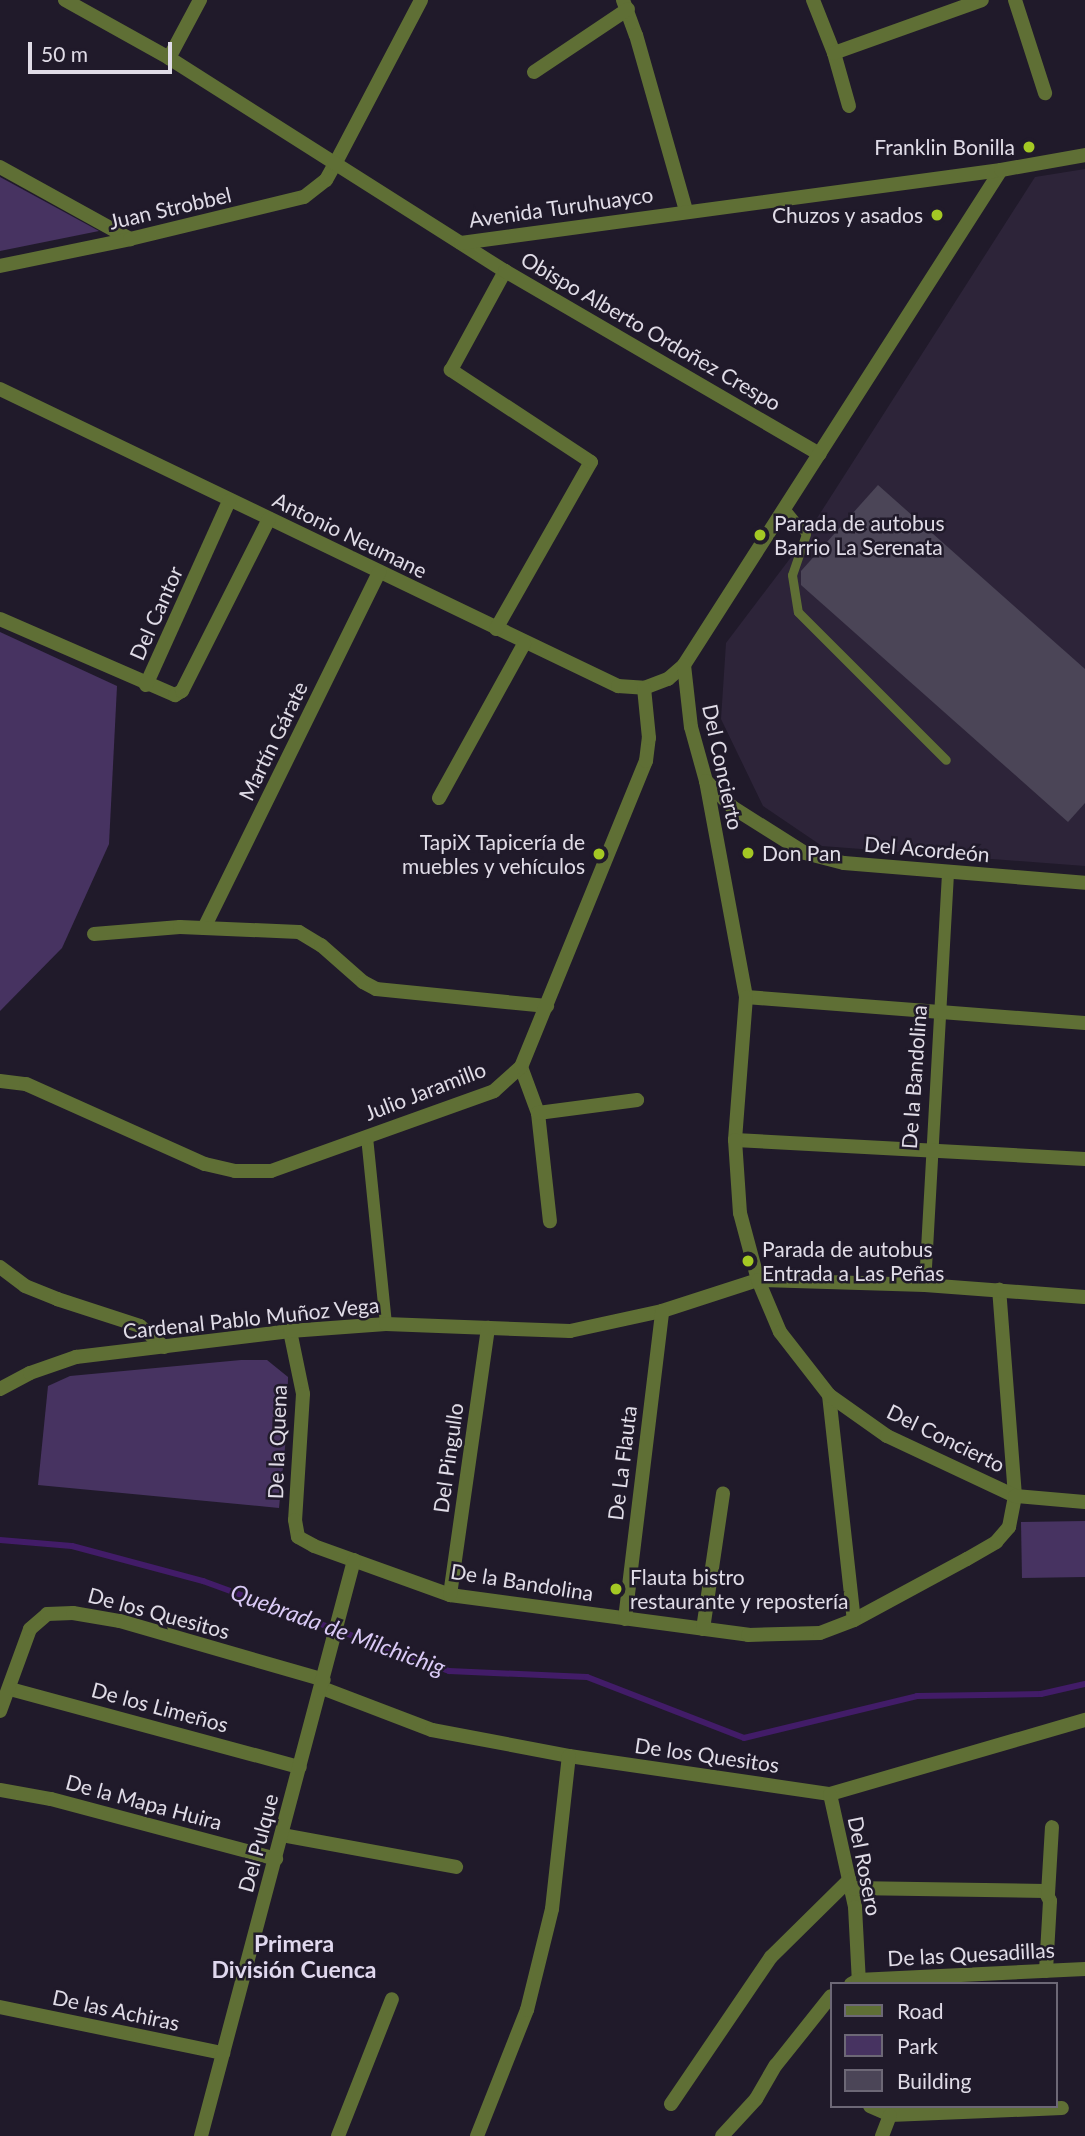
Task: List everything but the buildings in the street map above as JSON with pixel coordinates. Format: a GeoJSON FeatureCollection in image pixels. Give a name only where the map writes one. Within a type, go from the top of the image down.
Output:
{"type":"FeatureCollection","features":[{"type":"Feature","properties":{"kind":"street","name":"Avenida Turuhuayco"},"geometry":{"type":"LineString","coordinates":[[65,0],[169,58],[461,243],[1001,170],[1085,155]]}},
{"type":"Feature","properties":{"kind":"street"},"geometry":{"type":"LineString","coordinates":[[169,58],[200,0]]}},
{"type":"Feature","properties":{"kind":"street","name":"Juan Strobbel"},"geometry":{"type":"LineString","coordinates":[[0,266],[130,240],[304,197],[326,180],[421,0]]}},
{"type":"Feature","properties":{"kind":"street"},"geometry":{"type":"LineString","coordinates":[[813,0],[834,53],[849,106]]}},
{"type":"Feature","properties":{"kind":"street"},"geometry":{"type":"LineString","coordinates":[[834,53],[982,0]]}},
{"type":"Feature","properties":{"kind":"street"},"geometry":{"type":"LineString","coordinates":[[1015,0],[1045,93]]}},
{"type":"Feature","properties":{"kind":"street"},"geometry":{"type":"LineString","coordinates":[[534,72],[626,5],[686,211]]}},
{"type":"Feature","properties":{"kind":"street"},"geometry":{"type":"LineString","coordinates":[[0,167],[130,240]]}},
{"type":"Feature","properties":{"kind":"street"},"geometry":{"type":"LineString","coordinates":[[644,688],[668,679],[684,665],[1001,170]]}},
{"type":"Feature","properties":{"kind":"street","name":"Obispo Alberto Ordoñez Crespo"},"geometry":{"type":"LineString","coordinates":[[461,243],[820,454]]}},
{"type":"Feature","properties":{"kind":"street"},"geometry":{"type":"LineString","coordinates":[[496,629],[591,462],[451,370],[505,271]]}},
{"type":"Feature","properties":{"kind":"street","name":"Antonio Neumane"},"geometry":{"type":"LineString","coordinates":[[0,389],[524,643],[618,686],[644,688]]}},
{"type":"Feature","properties":{"kind":"street","name":"Del Cantor"},"geometry":{"type":"LineString","coordinates":[[229,501],[146,685],[169,695],[182,691],[269,519]]}},
{"type":"Feature","properties":{"kind":"street","name":"Martín Gárate"},"geometry":{"type":"LineString","coordinates":[[204,928],[379,572]]}},
{"type":"Feature","properties":{"kind":"street"},"geometry":{"type":"LineString","coordinates":[[0,619],[146,685]]}},
{"type":"Feature","properties":{"kind":"street"},"geometry":{"type":"LineString","coordinates":[[439,798],[524,643]]}},
{"type":"Feature","properties":{"kind":"street","name":"Del Concierto"},"geometry":{"type":"LineString","coordinates":[[684,665],[691,727],[706,781],[747,997],[736,1091],[735,1140],[740,1213],[758,1280],[780,1332],[829,1395],[887,1436],[1015,1496]]}},
{"type":"Feature","properties":{"kind":"street","name":"Julio Jaramillo"},"geometry":{"type":"LineString","coordinates":[[0,1081],[26,1084],[205,1164],[235,1171],[271,1171],[494,1091],[520,1067],[646,761],[649,738],[644,688]]}},
{"type":"Feature","properties":{"kind":"street","name":"Del Acordeón"},"geometry":{"type":"LineString","coordinates":[[706,781],[742,814],[804,853],[844,863],[1085,883]]}},
{"type":"Feature","properties":{"kind":"street","name":"De la Bandolina"},"geometry":{"type":"LineString","coordinates":[[925,1285],[930,1152],[948,872]]}},
{"type":"Feature","properties":{"kind":"street"},"geometry":{"type":"LineString","coordinates":[[94,934],[180,927],[299,932],[321,945],[363,982],[376,989],[547,1006]]}},
{"type":"Feature","properties":{"kind":"street"},"geometry":{"type":"LineString","coordinates":[[747,997],[940,1014],[1085,1023]]}},
{"type":"Feature","properties":{"kind":"street"},"geometry":{"type":"LineString","coordinates":[[520,1067],[538,1113],[550,1222]]}},
{"type":"Feature","properties":{"kind":"street"},"geometry":{"type":"LineString","coordinates":[[538,1113],[637,1100]]}},
{"type":"Feature","properties":{"kind":"street"},"geometry":{"type":"LineString","coordinates":[[367,1137],[386,1324]]}},
{"type":"Feature","properties":{"kind":"street"},"geometry":{"type":"LineString","coordinates":[[735,1140],[1085,1159]]}},
{"type":"Feature","properties":{"kind":"street"},"geometry":{"type":"LineString","coordinates":[[0,1267],[25,1286],[140,1326],[164,1347]]}},
{"type":"Feature","properties":{"kind":"street","name":"Cardenal Pablo Muñoz Vega"},"geometry":{"type":"LineString","coordinates":[[0,1389],[30,1373],[76,1357],[290,1331],[386,1324],[570,1331],[662,1311],[758,1280],[925,1285],[1085,1297]]}},
{"type":"Feature","properties":{"kind":"street","name":"De la Bandolina"},"geometry":{"type":"LineString","coordinates":[[314,1546],[450,1595],[748,1635],[820,1633],[854,1620],[996,1542],[1009,1527],[1015,1496],[999,1290]]}},
{"type":"Feature","properties":{"kind":"street","name":"De La Flauta"},"geometry":{"type":"LineString","coordinates":[[625,1619],[662,1311]]}},
{"type":"Feature","properties":{"kind":"street","name":"Del Pingullo"},"geometry":{"type":"LineString","coordinates":[[450,1595],[488,1328]]}},
{"type":"Feature","properties":{"kind":"street","name":"De la Quena"},"geometry":{"type":"LineString","coordinates":[[290,1331],[303,1395],[295,1520],[298,1537],[314,1546]]}},
{"type":"Feature","properties":{"kind":"street"},"geometry":{"type":"LineString","coordinates":[[829,1395],[854,1620]]}},
{"type":"Feature","properties":{"kind":"street"},"geometry":{"type":"LineString","coordinates":[[703,1629],[723,1493]]}},
{"type":"Feature","properties":{"kind":"street"},"geometry":{"type":"LineString","coordinates":[[1015,1496],[1085,1502]]}},
{"type":"Feature","properties":{"kind":"street","name":"Del Pulque"},"geometry":{"type":"LineString","coordinates":[[201,2136],[354,1560]]}},
{"type":"Feature","properties":{"kind":"street","name":"De los Quesitos"},"geometry":{"type":"LineString","coordinates":[[0,1711],[30,1629],[47,1614],[73,1613],[120,1621],[323,1684],[432,1730],[569,1756],[830,1794],[1085,1721]]}},
{"type":"Feature","properties":{"kind":"street","name":"De los Limeños"},"geometry":{"type":"LineString","coordinates":[[10,1689],[300,1767]]}},
{"type":"Feature","properties":{"kind":"street"},"geometry":{"type":"LineString","coordinates":[[477,2136],[527,2010],[552,1909],[569,1756]]}},
{"type":"Feature","properties":{"kind":"street","name":"De la Mapa Huira"},"geometry":{"type":"LineString","coordinates":[[0,1790],[51,1799],[276,1859]]}},
{"type":"Feature","properties":{"kind":"street","name":"Del Rosero"},"geometry":{"type":"LineString","coordinates":[[830,1794],[855,1907],[856,1982]]}},
{"type":"Feature","properties":{"kind":"street"},"geometry":{"type":"LineString","coordinates":[[1046,1971],[1052,1827]]}},
{"type":"Feature","properties":{"kind":"street"},"geometry":{"type":"LineString","coordinates":[[282,1835],[456,1867]]}},
{"type":"Feature","properties":{"kind":"street"},"geometry":{"type":"LineString","coordinates":[[671,2104],[771,1958],[850,1884],[1045,1891],[1048,1894]]}},
{"type":"Feature","properties":{"kind":"street","name":"De las Quesadillas"},"geometry":{"type":"LineString","coordinates":[[872,1982],[1085,1969]]}},
{"type":"Feature","properties":{"kind":"street"},"geometry":{"type":"LineString","coordinates":[[722,2136],[755,2099],[776,2065],[830,1997]]}},
{"type":"Feature","properties":{"kind":"street"},"geometry":{"type":"LineString","coordinates":[[338,2136],[393,1999]]}},
{"type":"Feature","properties":{"kind":"street","name":"De las Achiras"},"geometry":{"type":"LineString","coordinates":[[0,2007],[223,2053]]}},
{"type":"Feature","properties":{"kind":"street"},"geometry":{"type":"LineString","coordinates":[[874,2108],[890,2115],[1062,2108]]}},
{"type":"Feature","properties":{"kind":"street"},"geometry":{"type":"LineString","coordinates":[[882,2136],[890,2115]]}},
{"type":"Feature","properties":{"kind":"lane"},"geometry":{"type":"LineString","coordinates":[[785,508],[806,534],[792,575],[797,612],[946,760]]}},
{"type":"Feature","properties":{"kind":"shaded area"},"geometry":{"type":"Polygon","coordinates":[[[1085,169],[1085,866],[822,846],[763,806],[721,719],[726,643],[798,548],[1035,177],[1085,169]]]}},
{"type":"Feature","properties":{"kind":"green space"},"geometry":{"type":"Polygon","coordinates":[[[0,177],[99,231],[0,251],[0,177]]]}},
{"type":"Feature","properties":{"kind":"green space"},"geometry":{"type":"Polygon","coordinates":[[[0,632],[117,686],[109,844],[62,948],[0,1011],[0,632]]]}},
{"type":"Feature","properties":{"kind":"green space"},"geometry":{"type":"Polygon","coordinates":[[[241,1360],[267,1360],[288,1377],[287,1427],[279,1508],[38,1485],[48,1386],[70,1376],[241,1360]]]}},
{"type":"Feature","properties":{"kind":"green space"},"geometry":{"type":"Polygon","coordinates":[[[1085,1521],[1085,1577],[1022,1578],[1021,1522],[1085,1521]]]}},
{"type":"Feature","properties":{"kind":"waterway","name":"Quebrada de Milchichig"},"geometry":{"type":"LineString","coordinates":[[0,1540],[72,1546],[203,1581],[449,1671],[587,1677],[744,1738],[917,1696],[1041,1694],[1085,1684]]}},
{"type":"Feature","properties":{"kind":"place","name":"Franklin Bonilla"},"geometry":{"type":"Point","coordinates":[1029,147]}},
{"type":"Feature","properties":{"kind":"place","name":"Chuzos y asados"},"geometry":{"type":"Point","coordinates":[937,215]}},
{"type":"Feature","properties":{"kind":"place","name":"Parada de autobus Barrio La Serenata"},"geometry":{"type":"Point","coordinates":[760,535]}},
{"type":"Feature","properties":{"kind":"place","name":"Don Pan"},"geometry":{"type":"Point","coordinates":[748,853]}},
{"type":"Feature","properties":{"kind":"place","name":"TapiX Tapicería de muebles y vehículos"},"geometry":{"type":"Point","coordinates":[599,854]}},
{"type":"Feature","properties":{"kind":"place","name":"Parada de autobus Entrada a Las Peñas"},"geometry":{"type":"Point","coordinates":[748,1261]}},
{"type":"Feature","properties":{"kind":"place","name":"Flauta bistro restaurante y repostería"},"geometry":{"type":"Point","coordinates":[616,1589]}},
{"type":"Feature","properties":{"kind":"district","name":"Primera División Cuenca"},"geometry":{"type":"Point","coordinates":[294,1956]}}]}
